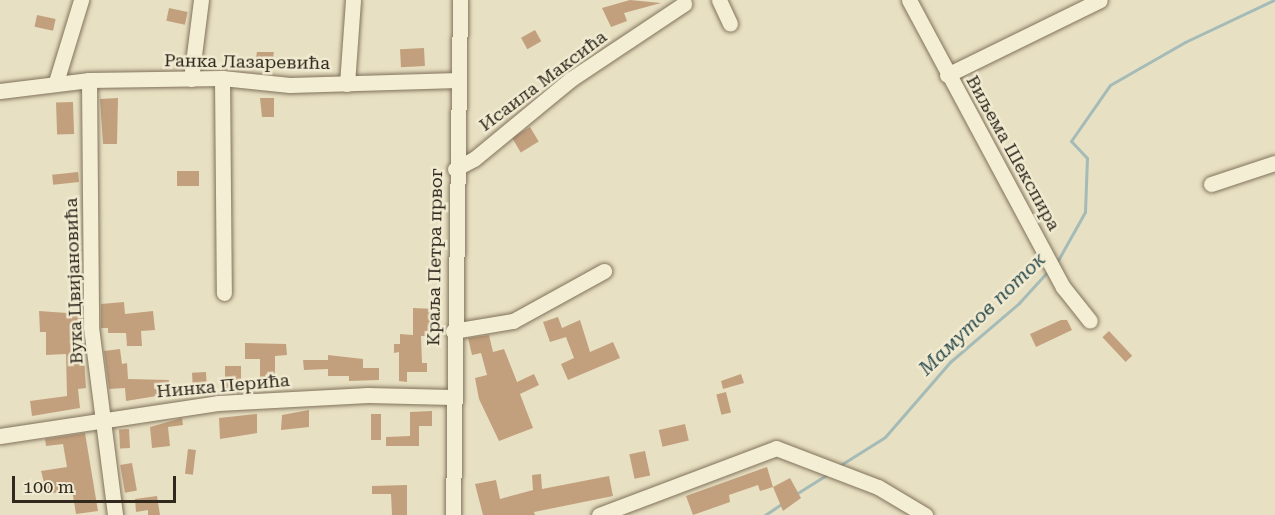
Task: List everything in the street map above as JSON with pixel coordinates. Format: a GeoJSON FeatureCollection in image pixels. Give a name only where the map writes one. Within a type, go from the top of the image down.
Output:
{"type":"FeatureCollection","features":[{"type":"Feature","properties":{"kind":"street"},"geometry":{"type":"LineString","coordinates":[[56,82],[81,0]]}},
{"type":"Feature","properties":{"kind":"street"},"geometry":{"type":"LineString","coordinates":[[191,79],[201,0]]}},
{"type":"Feature","properties":{"kind":"street"},"geometry":{"type":"LineString","coordinates":[[347,84],[353,0]]}},
{"type":"Feature","properties":{"kind":"street","name":"Краља Петра првог"},"geometry":{"type":"LineString","coordinates":[[453,515],[455,169],[460,0]]}},
{"type":"Feature","properties":{"kind":"street"},"geometry":{"type":"LineString","coordinates":[[719,0],[730,24]]}},
{"type":"Feature","properties":{"kind":"street","name":"Виљема Шекспира"},"geometry":{"type":"LineString","coordinates":[[909,0],[947,75],[1053,267],[1090,321]]}},
{"type":"Feature","properties":{"kind":"street"},"geometry":{"type":"LineString","coordinates":[[947,75],[1100,0]]}},
{"type":"Feature","properties":{"kind":"street","name":"Исаила Максића"},"geometry":{"type":"LineString","coordinates":[[455,169],[474,159],[572,79],[684,4]]}},
{"type":"Feature","properties":{"kind":"street"},"geometry":{"type":"LineString","coordinates":[[222,78],[224,293]]}},
{"type":"Feature","properties":{"kind":"street","name":"Ранка Лазаревића"},"geometry":{"type":"LineString","coordinates":[[0,91],[56,82],[89,80],[222,78],[290,86],[458,80]]}},
{"type":"Feature","properties":{"kind":"street","name":"Вука Цвијановића"},"geometry":{"type":"LineString","coordinates":[[89,80],[92,327],[101,418],[115,515]]}},
{"type":"Feature","properties":{"kind":"street"},"geometry":{"type":"LineString","coordinates":[[1212,184],[1275,163]]}},
{"type":"Feature","properties":{"kind":"street"},"geometry":{"type":"LineString","coordinates":[[453,331],[513,321],[604,271]]}},
{"type":"Feature","properties":{"kind":"street","name":"Нинка Перића"},"geometry":{"type":"LineString","coordinates":[[0,436],[101,418],[218,403],[369,395],[452,397]]}},
{"type":"Feature","properties":{"kind":"street"},"geometry":{"type":"LineString","coordinates":[[599,515],[776,448],[878,487],[925,515]]}},
{"type":"Feature","properties":{"kind":"building"},"geometry":{"type":"Polygon","coordinates":[[[630,0],[661,3],[624,13],[627,21],[611,27],[602,8],[630,0]]]}},
{"type":"Feature","properties":{"kind":"building"},"geometry":{"type":"Polygon","coordinates":[[[169,8],[188,12],[185,25],[166,21],[169,8]]]}},
{"type":"Feature","properties":{"kind":"building"},"geometry":{"type":"Polygon","coordinates":[[[37,15],[56,19],[53,31],[35,27],[37,15]]]}},
{"type":"Feature","properties":{"kind":"building"},"geometry":{"type":"Polygon","coordinates":[[[535,30],[541,41],[527,49],[521,38],[535,30]]]}},
{"type":"Feature","properties":{"kind":"building"},"geometry":{"type":"Polygon","coordinates":[[[424,48],[425,66],[401,67],[400,49],[424,48]]]}},
{"type":"Feature","properties":{"kind":"building"},"geometry":{"type":"Polygon","coordinates":[[[257,52],[274,52],[271,69],[254,69],[257,52]]]}},
{"type":"Feature","properties":{"kind":"building"},"geometry":{"type":"Polygon","coordinates":[[[118,98],[117,144],[103,144],[100,99],[118,98]]]}},
{"type":"Feature","properties":{"kind":"building"},"geometry":{"type":"Polygon","coordinates":[[[260,98],[274,98],[274,117],[262,117],[260,98]]]}},
{"type":"Feature","properties":{"kind":"building"},"geometry":{"type":"Polygon","coordinates":[[[73,102],[74,134],[57,135],[56,103],[73,102]]]}},
{"type":"Feature","properties":{"kind":"building"},"geometry":{"type":"Polygon","coordinates":[[[530,127],[539,142],[521,152],[512,138],[530,127]]]}},
{"type":"Feature","properties":{"kind":"building"},"geometry":{"type":"Polygon","coordinates":[[[177,171],[199,171],[199,186],[177,186],[177,171]]]}},
{"type":"Feature","properties":{"kind":"building"},"geometry":{"type":"Polygon","coordinates":[[[78,172],[79,182],[53,185],[52,175],[78,172]]]}},
{"type":"Feature","properties":{"kind":"building"},"geometry":{"type":"Polygon","coordinates":[[[124,302],[125,314],[153,311],[155,330],[141,331],[142,346],[127,346],[126,333],[108,333],[108,328],[101,328],[101,304],[124,302]]]}},
{"type":"Feature","properties":{"kind":"building"},"geometry":{"type":"Polygon","coordinates":[[[413,308],[436,309],[435,318],[431,318],[431,336],[421,336],[422,363],[427,363],[427,372],[407,372],[407,382],[399,381],[399,352],[394,353],[394,344],[400,344],[400,334],[413,335],[413,308]]]}},
{"type":"Feature","properties":{"kind":"building"},"geometry":{"type":"Polygon","coordinates":[[[39,311],[81,314],[86,388],[78,389],[80,408],[32,416],[30,401],[67,396],[66,354],[46,355],[46,332],[40,332],[39,311]]]}},
{"type":"Feature","properties":{"kind":"building"},"geometry":{"type":"Polygon","coordinates":[[[558,317],[562,328],[580,320],[590,352],[613,342],[620,358],[568,380],[561,364],[574,358],[566,337],[550,342],[543,322],[558,317]]]}},
{"type":"Feature","properties":{"kind":"building"},"geometry":{"type":"Polygon","coordinates":[[[1061,320],[1067,320],[1072,330],[1036,347],[1030,334],[1061,320]]]}},
{"type":"Feature","properties":{"kind":"building"},"geometry":{"type":"Polygon","coordinates":[[[1109,331],[1132,356],[1126,362],[1102,337],[1109,331]]]}},
{"type":"Feature","properties":{"kind":"building"},"geometry":{"type":"Polygon","coordinates":[[[489,335],[493,352],[504,349],[517,382],[534,374],[539,385],[520,394],[533,428],[499,441],[479,399],[475,378],[487,375],[481,353],[472,355],[468,338],[489,335]]]}},
{"type":"Feature","properties":{"kind":"building"},"geometry":{"type":"Polygon","coordinates":[[[245,343],[286,344],[287,355],[275,356],[275,386],[260,386],[260,359],[245,359],[245,343]]]}},
{"type":"Feature","properties":{"kind":"building"},"geometry":{"type":"Polygon","coordinates":[[[120,349],[122,364],[127,363],[128,379],[169,380],[169,394],[126,401],[125,388],[109,389],[104,351],[120,349]]]}},
{"type":"Feature","properties":{"kind":"building"},"geometry":{"type":"Polygon","coordinates":[[[328,355],[363,359],[363,368],[379,368],[379,380],[349,381],[349,376],[328,376],[328,369],[304,370],[303,360],[328,360],[328,355]]]}},
{"type":"Feature","properties":{"kind":"building"},"geometry":{"type":"Polygon","coordinates":[[[225,366],[241,366],[241,393],[225,393],[225,366]]]}},
{"type":"Feature","properties":{"kind":"building"},"geometry":{"type":"Polygon","coordinates":[[[206,372],[207,392],[193,393],[192,373],[206,372]]]}},
{"type":"Feature","properties":{"kind":"building"},"geometry":{"type":"Polygon","coordinates":[[[741,374],[744,383],[723,389],[721,381],[741,374]]]}},
{"type":"Feature","properties":{"kind":"building"},"geometry":{"type":"Polygon","coordinates":[[[726,392],[731,412],[721,415],[716,394],[726,392]]]}},
{"type":"Feature","properties":{"kind":"building"},"geometry":{"type":"Polygon","coordinates":[[[309,410],[309,427],[281,430],[282,415],[309,410]]]}},
{"type":"Feature","properties":{"kind":"building"},"geometry":{"type":"Polygon","coordinates":[[[432,411],[432,426],[419,426],[419,446],[386,446],[386,437],[410,436],[410,412],[432,411]]]}},
{"type":"Feature","properties":{"kind":"building"},"geometry":{"type":"Polygon","coordinates":[[[257,414],[257,433],[220,439],[219,418],[257,414]]]}},
{"type":"Feature","properties":{"kind":"building"},"geometry":{"type":"Polygon","coordinates":[[[371,414],[381,414],[381,440],[371,440],[371,414]]]}},
{"type":"Feature","properties":{"kind":"building"},"geometry":{"type":"Polygon","coordinates":[[[182,418],[183,425],[168,427],[170,446],[152,448],[150,427],[182,418]]]}},
{"type":"Feature","properties":{"kind":"building"},"geometry":{"type":"Polygon","coordinates":[[[685,424],[689,441],[663,447],[659,430],[685,424]]]}},
{"type":"Feature","properties":{"kind":"building"},"geometry":{"type":"Polygon","coordinates":[[[129,429],[130,448],[120,448],[119,430],[129,429]]]}},
{"type":"Feature","properties":{"kind":"building"},"geometry":{"type":"Polygon","coordinates":[[[85,433],[98,511],[76,514],[72,490],[47,494],[41,471],[67,467],[63,444],[46,446],[45,439],[85,433]]]}},
{"type":"Feature","properties":{"kind":"building"},"geometry":{"type":"Polygon","coordinates":[[[188,449],[196,450],[193,475],[185,474],[188,449]]]}},
{"type":"Feature","properties":{"kind":"building"},"geometry":{"type":"Polygon","coordinates":[[[645,451],[650,475],[635,479],[629,454],[645,451]]]}},
{"type":"Feature","properties":{"kind":"building"},"geometry":{"type":"Polygon","coordinates":[[[132,463],[137,491],[125,493],[120,465],[132,463]]]}},
{"type":"Feature","properties":{"kind":"building"},"geometry":{"type":"Polygon","coordinates":[[[767,467],[773,487],[760,491],[758,485],[729,495],[730,502],[693,515],[686,496],[767,467]]]}},
{"type":"Feature","properties":{"kind":"building"},"geometry":{"type":"Polygon","coordinates":[[[541,474],[542,489],[609,476],[613,496],[534,512],[535,515],[483,515],[475,484],[496,480],[500,499],[533,490],[532,475],[541,474]]]}},
{"type":"Feature","properties":{"kind":"building"},"geometry":{"type":"Polygon","coordinates":[[[790,478],[801,498],[783,511],[773,487],[790,478]]]}},
{"type":"Feature","properties":{"kind":"building"},"geometry":{"type":"Polygon","coordinates":[[[407,485],[407,515],[392,515],[391,494],[372,494],[372,486],[407,485]]]}},
{"type":"Feature","properties":{"kind":"building"},"geometry":{"type":"Polygon","coordinates":[[[157,496],[160,515],[148,515],[148,510],[136,512],[135,499],[157,496]]]}},
{"type":"Feature","properties":{"kind":"waterway","name":"Мамутов поток"},"geometry":{"type":"LineString","coordinates":[[1057,262],[1085,212],[1087,158],[1071,141],[1110,85],[1185,42],[1274,0]]}},
{"type":"Feature","properties":{"kind":"waterway","name":"Мамутов поток"},"geometry":{"type":"LineString","coordinates":[[839,466],[885,437],[950,362],[1019,303],[1048,271]]}},
{"type":"Feature","properties":{"kind":"waterway","name":"Мамутов поток"},"geometry":{"type":"LineString","coordinates":[[796,494],[829,473]]}},
{"type":"Feature","properties":{"kind":"waterway","name":"Мамутов поток"},"geometry":{"type":"LineString","coordinates":[[765,515],[783,503]]}}]}
